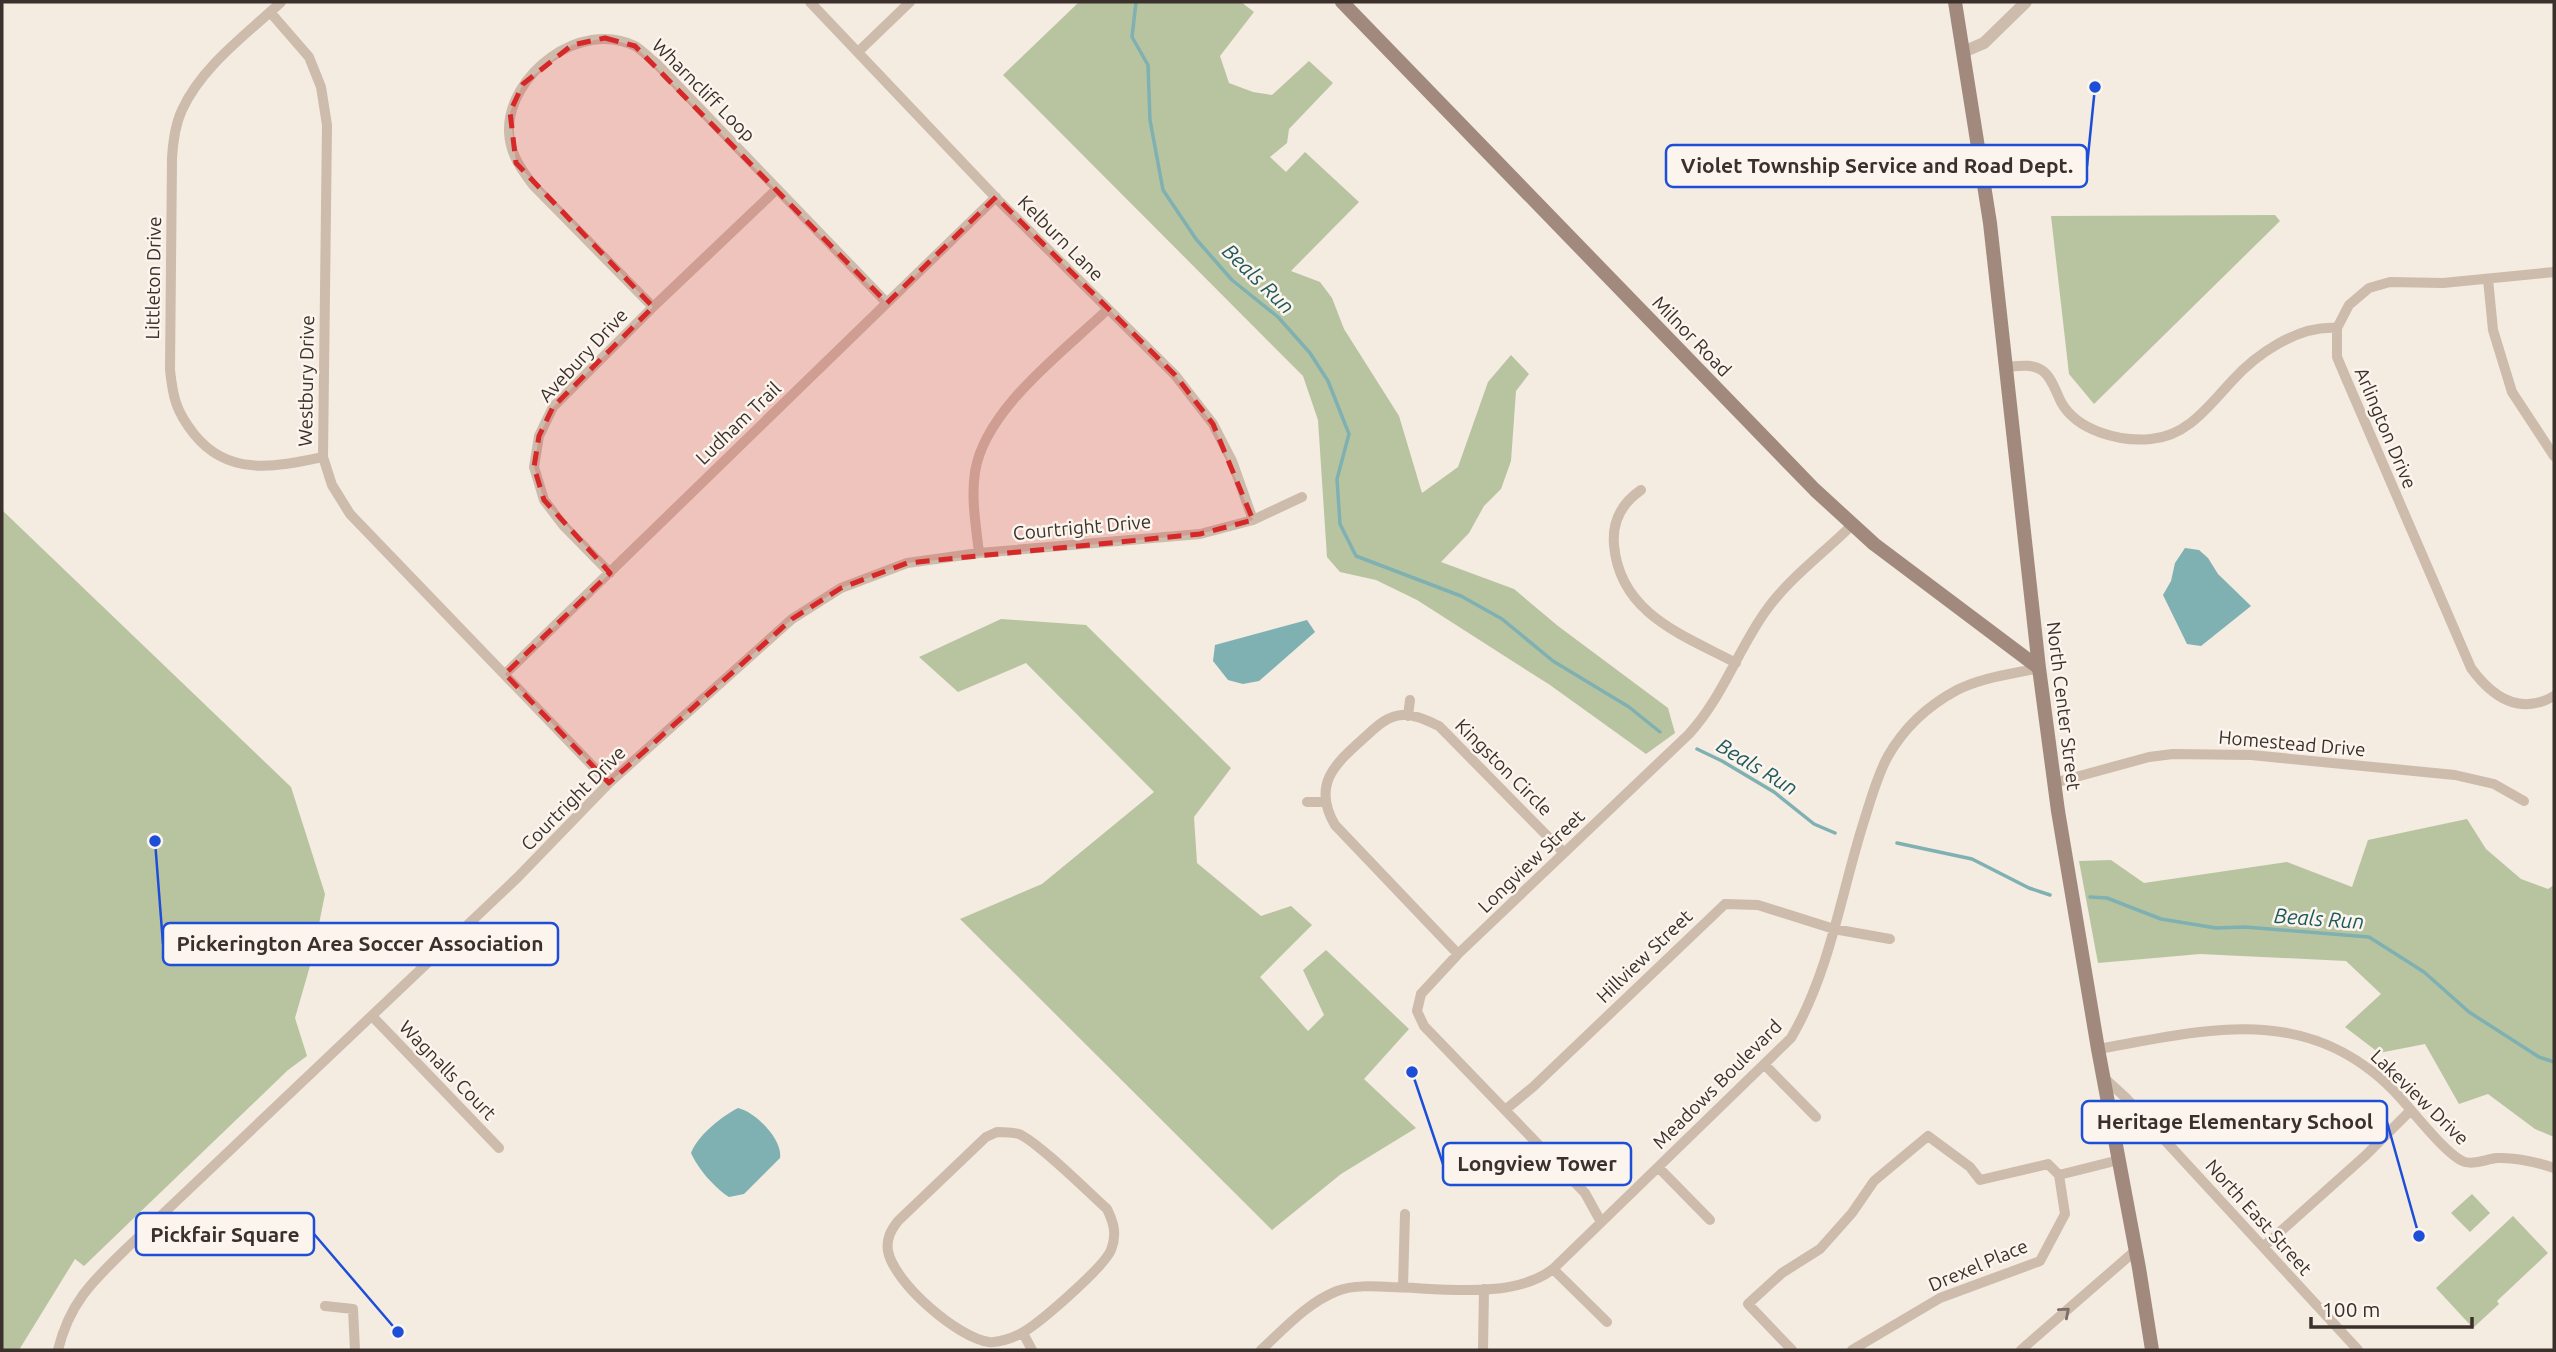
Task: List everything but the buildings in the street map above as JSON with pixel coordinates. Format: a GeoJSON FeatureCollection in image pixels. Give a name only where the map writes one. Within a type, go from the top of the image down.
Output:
{"type":"FeatureCollection","features":[{"type":"Feature","properties":{"kind":"main road","name":"Milnor Road"},"geometry":{"type":"LineString","coordinates":[[1342,2],[1852,525],[1924,583],[2039,668]]}},
{"type":"Feature","properties":{"kind":"main road","name":"North Center Street"},"geometry":{"type":"LineString","coordinates":[[1955,2],[1988,211],[2054,783],[2152,1350]]}},
{"type":"Feature","properties":{"kind":"street","name":"Littleton Drive"},"geometry":{"type":"LineString","coordinates":[[281,2],[197,83],[181,111],[174,135],[170,356],[173,400],[184,421],[201,442],[216,455],[236,463],[261,466],[323,457]]}},
{"type":"Feature","properties":{"kind":"street","name":"Kelburn Lane"},"geometry":{"type":"LineString","coordinates":[[810,2],[996,197],[1175,375],[1213,424],[1232,461],[1253,520]]}},
{"type":"Feature","properties":{"kind":"street"},"geometry":{"type":"LineString","coordinates":[[859,51],[910,2]]}},
{"type":"Feature","properties":{"kind":"street"},"geometry":{"type":"LineString","coordinates":[[1964,58],[1984,43],[2026,2]]}},
{"type":"Feature","properties":{"kind":"street","name":"Westbury Drive"},"geometry":{"type":"LineString","coordinates":[[270,12],[309,57],[321,87],[327,125],[323,457],[332,485],[349,514],[609,783]]}},
{"type":"Feature","properties":{"kind":"street","name":"Wharncliff Loop"},"geometry":{"type":"LineString","coordinates":[[653,307],[533,185],[516,163],[509,135],[510,112],[523,84],[547,60],[572,44],[606,38],[635,46],[656,63],[887,303]]}},
{"type":"Feature","properties":{"kind":"street","name":"Avebury Drive"},"geometry":{"type":"LineString","coordinates":[[610,573],[563,525],[544,500],[534,467],[539,436],[553,407],[777,189]]}},
{"type":"Feature","properties":{"kind":"street","name":"Ludham Trail"},"geometry":{"type":"LineString","coordinates":[[505,674],[996,197]]}},
{"type":"Feature","properties":{"kind":"street"},"geometry":{"type":"LineString","coordinates":[[2006,367],[2025,365],[2042,370],[2049,377],[2069,415],[2080,423],[2095,430],[2128,438],[2149,439],[2175,432],[2200,417],[2238,375],[2284,341],[2312,329],[2337,327],[2349,304],[2360,294],[2380,283],[2443,283],[2554,272]]}},
{"type":"Feature","properties":{"kind":"street"},"geometry":{"type":"LineString","coordinates":[[2488,279],[2493,330],[2512,392],[2554,456]]}},
{"type":"Feature","properties":{"kind":"street"},"geometry":{"type":"LineString","coordinates":[[979,553],[973,494],[982,444],[995,421],[1013,399],[1108,309]]}},
{"type":"Feature","properties":{"kind":"street","name":"Arlington Drive"},"geometry":{"type":"LineString","coordinates":[[2337,327],[2336,344],[2341,366],[2471,668],[2484,686],[2497,696],[2512,702],[2543,702],[2554,696]]}},
{"type":"Feature","properties":{"kind":"street"},"geometry":{"type":"LineString","coordinates":[[1641,490],[1629,499],[1615,525],[1615,555],[1626,586],[1640,606],[1659,621],[1736,663]]}},
{"type":"Feature","properties":{"kind":"street","name":"Courtright Drive"},"geometry":{"type":"LineString","coordinates":[[58,1350],[66,1321],[85,1290],[518,877],[609,783],[792,619],[841,588],[907,564],[979,553],[1200,534],[1253,520],[1302,497]]}},
{"type":"Feature","properties":{"kind":"street","name":"Longview Street"},"geometry":{"type":"LineString","coordinates":[[1601,1222],[1585,1193],[1424,1026],[1417,1011],[1421,994],[1458,954],[1689,734],[1715,702],[1755,629],[1779,596],[1852,525]]}},
{"type":"Feature","properties":{"kind":"street","name":"Meadows Boulevard"},"geometry":{"type":"LineString","coordinates":[[1261,1350],[1311,1304],[1340,1290],[1371,1286],[1505,1289],[1538,1280],[1553,1269],[1791,1038],[1808,1009],[1875,787],[1888,757],[1907,730],[1930,707],[1957,690],[1988,678],[2039,668]]}},
{"type":"Feature","properties":{"kind":"street"},"geometry":{"type":"LineString","coordinates":[[1410,700],[1408,716],[1380,724],[1337,762],[1326,784],[1325,802],[1335,825],[1458,954]]}},
{"type":"Feature","properties":{"kind":"street","name":"Kingston Circle"},"geometry":{"type":"LineString","coordinates":[[1408,716],[1439,726],[1564,853]]}},
{"type":"Feature","properties":{"kind":"street","name":"Homestead Drive"},"geometry":{"type":"LineString","coordinates":[[2054,783],[2149,757],[2173,754],[2251,755],[2455,775],[2494,784],[2524,801]]}},
{"type":"Feature","properties":{"kind":"street"},"geometry":{"type":"LineString","coordinates":[[1307,802],[1325,802]]}},
{"type":"Feature","properties":{"kind":"street","name":"Hillview Street"},"geometry":{"type":"LineString","coordinates":[[1505,1110],[1533,1087],[1725,904],[1758,905],[1833,929],[1890,939]]}},
{"type":"Feature","properties":{"kind":"street","name":"Wagnalls Court"},"geometry":{"type":"LineString","coordinates":[[372,1016],[499,1149]]}},
{"type":"Feature","properties":{"kind":"street","name":"Lakeview Drive"},"geometry":{"type":"LineString","coordinates":[[2098,1049],[2246,1028],[2278,1030],[2310,1038],[2342,1051],[2369,1068],[2438,1140],[2463,1162],[2480,1163],[2496,1158],[2529,1160],[2554,1168]]}},
{"type":"Feature","properties":{"kind":"street"},"geometry":{"type":"LineString","coordinates":[[1764,1064],[1816,1116]]}},
{"type":"Feature","properties":{"kind":"street","name":"North East Street"},"geometry":{"type":"LineString","coordinates":[[2103,1077],[2126,1097],[2358,1350]]}},
{"type":"Feature","properties":{"kind":"street"},"geometry":{"type":"LineString","coordinates":[[2263,1247],[2366,1155],[2411,1110]]}},
{"type":"Feature","properties":{"kind":"street"},"geometry":{"type":"LineString","coordinates":[[997,1132],[1021,1135],[1037,1147],[1107,1209],[1115,1235],[1108,1256],[1069,1295],[1023,1333],[992,1342],[954,1327],[908,1285],[897,1270],[888,1250],[888,1238],[898,1221],[986,1137],[997,1132]]}},
{"type":"Feature","properties":{"kind":"street"},"geometry":{"type":"LineString","coordinates":[[1792,1350],[1748,1304],[1782,1273],[1820,1249],[1852,1213],[1874,1181],[1928,1136],[1970,1167],[1980,1180],[2048,1164],[2059,1175],[2119,1160]]}},
{"type":"Feature","properties":{"kind":"street"},"geometry":{"type":"LineString","coordinates":[[1659,1168],[1710,1220]]}},
{"type":"Feature","properties":{"kind":"street","name":"Drexel Place"},"geometry":{"type":"LineString","coordinates":[[1852,1350],[1940,1298],[2040,1261],[2065,1214],[2059,1175]]}},
{"type":"Feature","properties":{"kind":"street"},"geometry":{"type":"LineString","coordinates":[[1403,1287],[1405,1214]]}},
{"type":"Feature","properties":{"kind":"street"},"geometry":{"type":"LineString","coordinates":[[2021,1350],[2136,1250]]}},
{"type":"Feature","properties":{"kind":"street"},"geometry":{"type":"LineString","coordinates":[[1553,1269],[1606,1322]]}},
{"type":"Feature","properties":{"kind":"street"},"geometry":{"type":"LineString","coordinates":[[1483,1350],[1484,1289]]}},
{"type":"Feature","properties":{"kind":"street"},"geometry":{"type":"LineString","coordinates":[[325,1306],[353,1309],[355,1350]]}},
{"type":"Feature","properties":{"kind":"street"},"geometry":{"type":"LineString","coordinates":[[1023,1333],[1032,1350]]}},
{"type":"Feature","properties":{"kind":"highlighted area"},"geometry":{"type":"Polygon","coordinates":[[[605,38],[635,46],[887,303],[996,197],[1175,375],[1213,424],[1253,520],[1200,534],[907,563],[841,588],[792,619],[609,783],[505,674],[610,573],[544,500],[534,467],[539,436],[553,407],[653,307],[516,163],[510,112],[523,84],[572,45],[605,38]]]}},
{"type":"Feature","properties":{"kind":"green space"},"geometry":{"type":"Polygon","coordinates":[[[1079,2],[1241,2],[1254,12],[1220,56],[1229,83],[1253,92],[1272,95],[1309,61],[1333,83],[1289,129],[1287,143],[1270,157],[1286,172],[1305,152],[1359,202],[1291,271],[1320,282],[1332,298],[1344,329],[1399,416],[1422,493],[1458,467],[1488,382],[1511,355],[1529,374],[1516,391],[1511,461],[1501,489],[1484,506],[1469,533],[1441,562],[1514,589],[1558,626],[1668,708],[1675,733],[1646,754],[1550,685],[1417,600],[1376,580],[1340,572],[1327,557],[1318,420],[1303,376],[1003,75],[1079,2]]]}},
{"type":"Feature","properties":{"kind":"green space"},"geometry":{"type":"Polygon","coordinates":[[[2275,215],[2280,221],[2094,404],[2069,374],[2051,216],[2275,215]]]}},
{"type":"Feature","properties":{"kind":"green space"},"geometry":{"type":"Polygon","coordinates":[[[2,510],[291,787],[325,894],[312,959],[295,1018],[307,1056],[288,1070],[84,1266],[75,1259],[19,1350],[2,1350],[2,510]]]}},
{"type":"Feature","properties":{"kind":"green space"},"geometry":{"type":"Polygon","coordinates":[[[1001,619],[1086,625],[1231,768],[1194,817],[1197,863],[1261,916],[1291,906],[1312,925],[1260,977],[1308,1031],[1324,1015],[1303,970],[1326,950],[1409,1029],[1364,1079],[1416,1128],[1341,1174],[1272,1230],[960,919],[1042,884],[1154,792],[1026,663],[958,692],[919,657],[1001,619]]]}},
{"type":"Feature","properties":{"kind":"green space"},"geometry":{"type":"Polygon","coordinates":[[[2467,819],[2486,849],[2521,879],[2548,889],[2554,885],[2554,1137],[2535,1129],[2488,1094],[2459,1104],[2425,1044],[2379,1053],[2345,1027],[2381,994],[2346,961],[2200,954],[2098,963],[2079,861],[2111,860],[2144,883],[2287,862],[2352,887],[2368,840],[2467,819]]]}},
{"type":"Feature","properties":{"kind":"green space"},"geometry":{"type":"Polygon","coordinates":[[[2472,1194],[2490,1213],[2470,1232],[2451,1213],[2472,1194]]]}},
{"type":"Feature","properties":{"kind":"green space"},"geometry":{"type":"Polygon","coordinates":[[[2513,1216],[2548,1253],[2497,1301],[2499,1304],[2473,1328],[2436,1288],[2513,1216]]]}},
{"type":"Feature","properties":{"kind":"water"},"geometry":{"type":"Polygon","coordinates":[[[2185,548],[2199,550],[2218,574],[2251,606],[2201,646],[2187,644],[2163,595],[2171,581],[2175,563],[2185,548]]]}},
{"type":"Feature","properties":{"kind":"water"},"geometry":{"type":"Polygon","coordinates":[[[1307,620],[1315,632],[1259,681],[1243,684],[1228,680],[1213,661],[1215,645],[1307,620]]]}},
{"type":"Feature","properties":{"kind":"water"},"geometry":{"type":"Polygon","coordinates":[[[738,1108],[753,1115],[773,1135],[780,1158],[744,1194],[729,1197],[707,1178],[691,1153],[711,1127],[738,1108]]]}},
{"type":"Feature","properties":{"kind":"waterway","name":"Beals Run"},"geometry":{"type":"LineString","coordinates":[[1136,2],[1132,37],[1148,65],[1150,120],[1163,190],[1196,239],[1232,280],[1278,317],[1310,353],[1328,381],[1349,434],[1337,479],[1340,524],[1356,556],[1461,596],[1502,619],[1553,661],[1629,707],[1660,732]]}},
{"type":"Feature","properties":{"kind":"waterway","name":"Beals Run"},"geometry":{"type":"LineString","coordinates":[[1697,749],[1774,792],[1814,824],[1835,833]]}},
{"type":"Feature","properties":{"kind":"waterway","name":"Beals Run"},"geometry":{"type":"LineString","coordinates":[[1897,843],[1972,859],[2029,888],[2050,895]]}},
{"type":"Feature","properties":{"kind":"waterway","name":"Beals Run"},"geometry":{"type":"LineString","coordinates":[[2090,897],[2107,898],[2161,919],[2216,928],[2245,927],[2369,937],[2424,972],[2469,1012],[2539,1057],[2554,1062]]}},
{"type":"Feature","properties":{"kind":"place","name":"Violet Township Service and Road Dept."},"geometry":{"type":"Point","coordinates":[2095,87]}},
{"type":"Feature","properties":{"kind":"place","name":"Pickerington Area Soccer Association"},"geometry":{"type":"Point","coordinates":[155,841]}},
{"type":"Feature","properties":{"kind":"place","name":"Longview Tower"},"geometry":{"type":"Point","coordinates":[1412,1072]}},
{"type":"Feature","properties":{"kind":"place","name":"Heritage Elementary School"},"geometry":{"type":"Point","coordinates":[2419,1236]}},
{"type":"Feature","properties":{"kind":"place","name":"Pickfair Square"},"geometry":{"type":"Point","coordinates":[398,1332]}}]}
